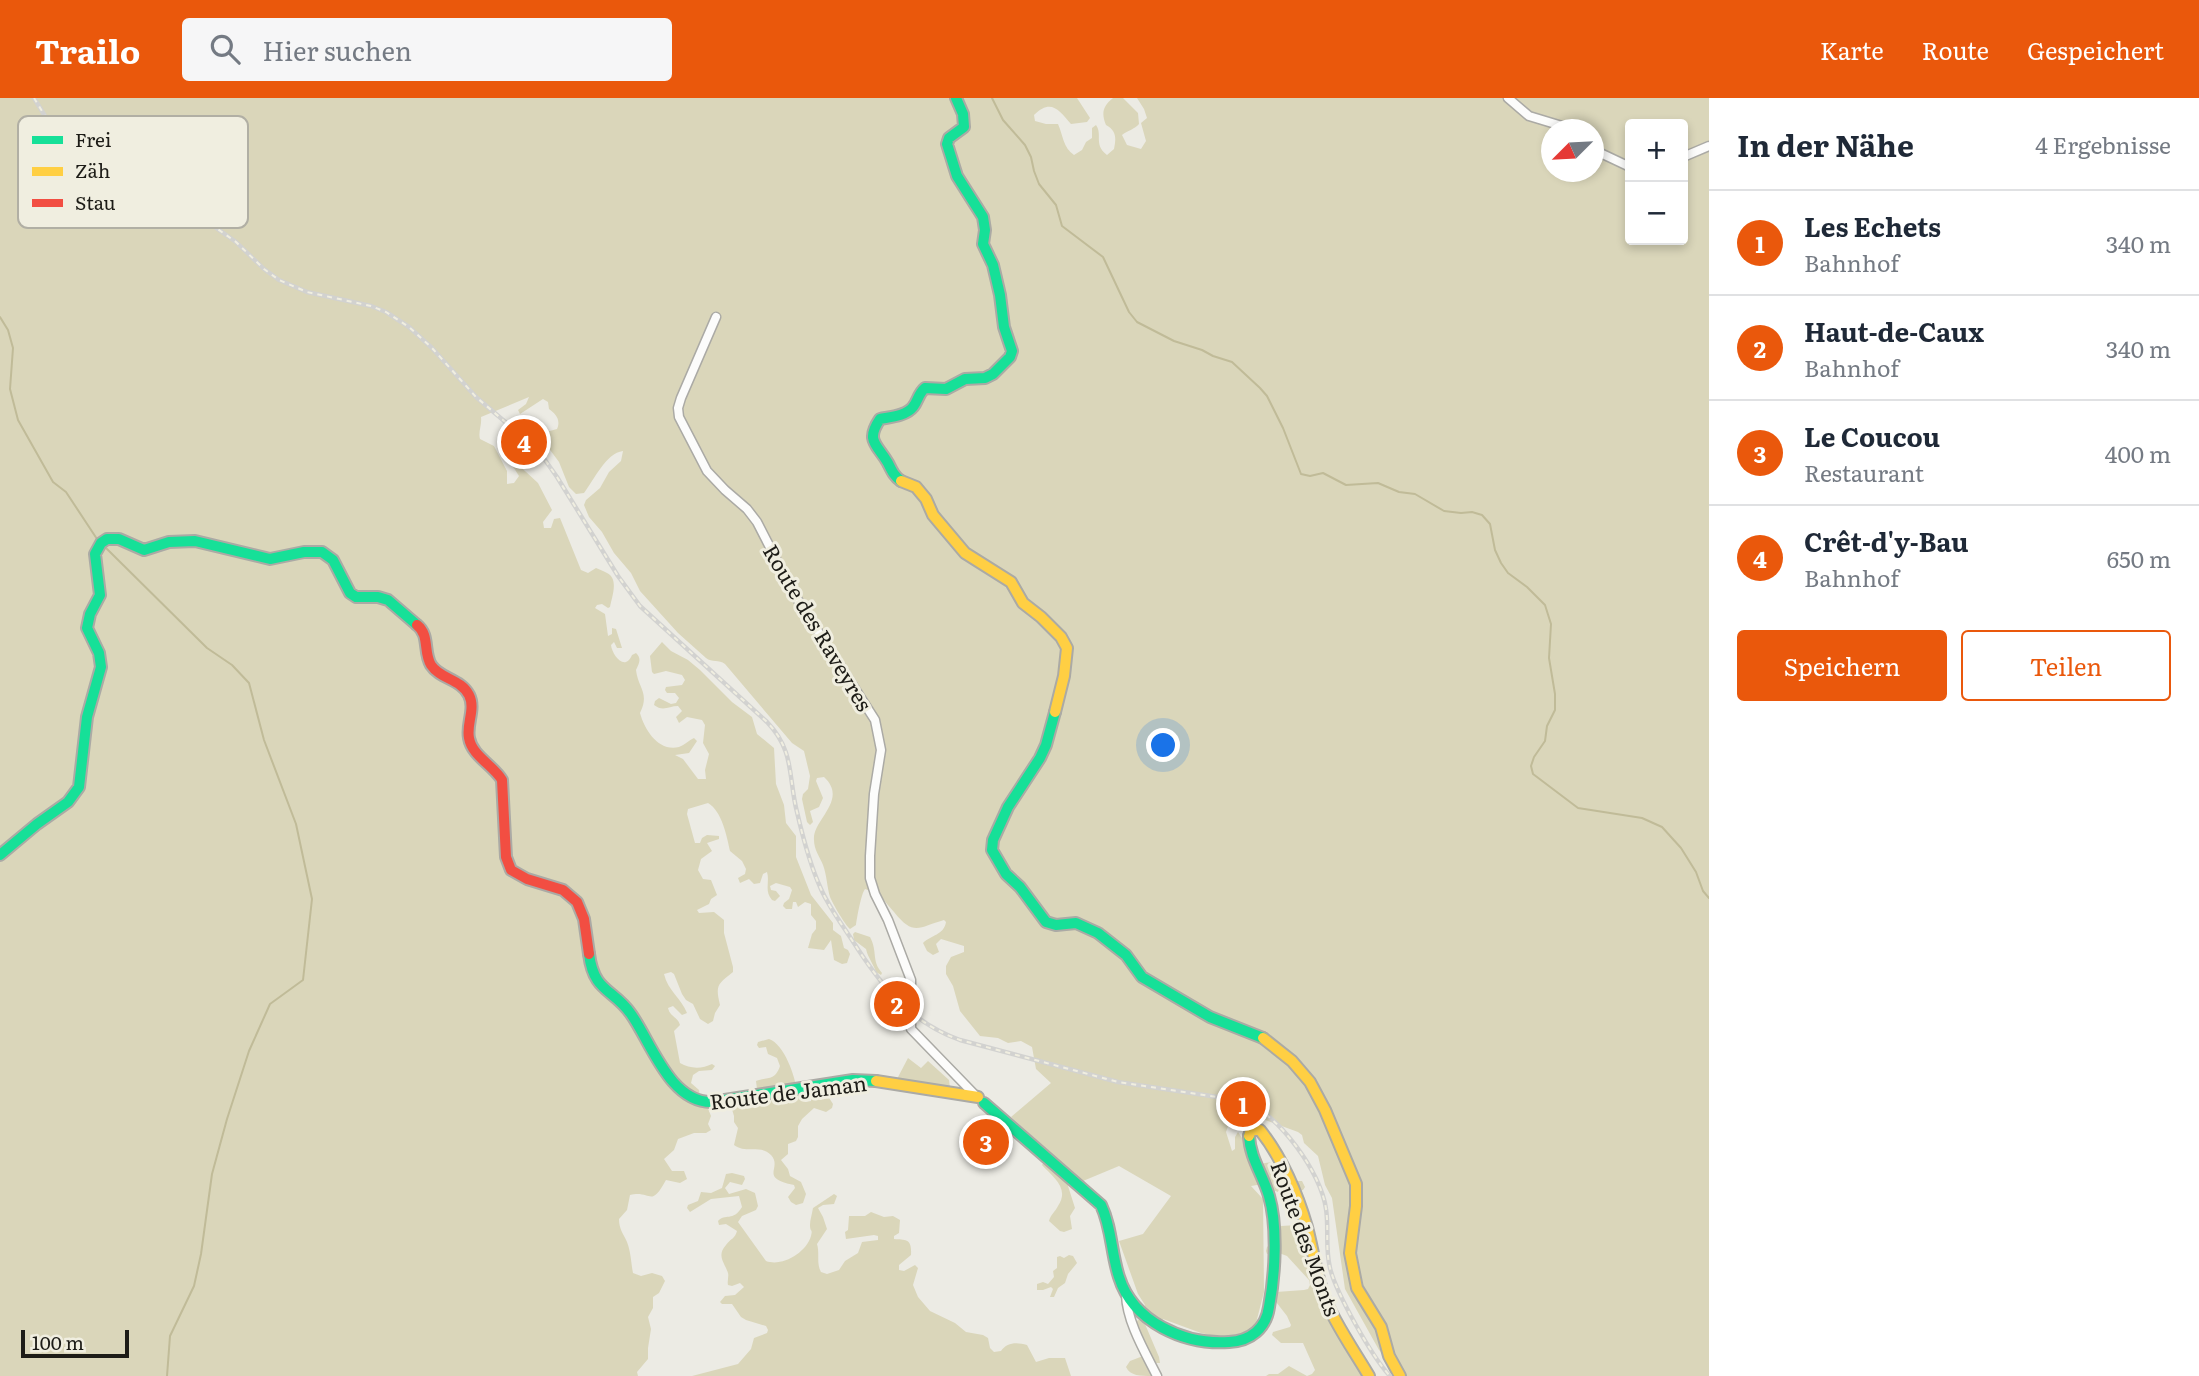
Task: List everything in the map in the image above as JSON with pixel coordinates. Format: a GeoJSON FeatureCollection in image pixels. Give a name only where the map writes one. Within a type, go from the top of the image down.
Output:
{"type":"FeatureCollection","features":[{"type":"Feature","properties":{"kind":"street"},"geometry":{"type":"LineString","coordinates":[[956,98],[963,114],[964,127],[949,138],[947,144],[957,176],[983,217],[983,244],[993,265],[1004,327],[1012,351],[1010,357],[993,374],[985,378],[965,379],[946,389],[925,388],[920,391],[908,412],[880,419],[872,436],[874,445],[893,474],[916,487],[926,499],[933,515],[965,553],[1011,582],[1023,603],[1061,637],[1067,648],[1065,676],[1046,745],[1008,807],[993,840],[992,850],[1006,874],[1020,887],[1046,922],[1056,925],[1076,923],[1091,929],[1126,956],[1142,977],[1202,1013],[1269,1041],[1292,1061],[1310,1082],[1325,1110],[1356,1185],[1350,1253],[1357,1288],[1381,1327],[1389,1356],[1400,1376]]}},
{"type":"Feature","properties":{"kind":"street"},"geometry":{"type":"LineString","coordinates":[[1508,98],[1529,116],[1541,119]]}},
{"type":"Feature","properties":{"kind":"street"},"geometry":{"type":"LineString","coordinates":[[1688,155],[1709,146]]}},
{"type":"Feature","properties":{"kind":"street"},"geometry":{"type":"LineString","coordinates":[[1604,155],[1625,165]]}},
{"type":"Feature","properties":{"kind":"street","name":"Route des Raveyres"},"geometry":{"type":"LineString","coordinates":[[716,317],[681,398],[678,408],[680,417],[707,471],[757,522],[794,594],[873,716],[881,750],[873,803],[870,878],[911,981],[909,1025],[914,1035],[981,1100]]}},
{"type":"Feature","properties":{"kind":"street","name":"Route de Jaman"},"geometry":{"type":"LineString","coordinates":[[0,855],[40,821],[66,804],[79,787],[87,717],[101,667],[99,653],[88,628],[90,614],[100,595],[95,554],[101,542],[112,538],[119,539],[144,550],[169,542],[195,541],[270,559],[304,551],[322,552],[333,560],[350,593],[356,597],[388,600],[422,629],[432,668],[457,681],[468,693],[472,708],[468,733],[470,744],[480,757],[496,770],[502,780],[506,858],[511,870],[532,882],[566,892],[577,902],[582,912],[596,979],[603,989],[632,1014],[671,1079],[687,1095],[701,1101],[719,1101],[860,1080],[906,1084],[981,1100]]}},
{"type":"Feature","properties":{"kind":"street","name":"Route des Monts"},"geometry":{"type":"LineString","coordinates":[[981,1100],[1101,1205],[1107,1217],[1115,1265],[1126,1296],[1143,1316],[1162,1328],[1209,1342],[1231,1344],[1249,1338],[1258,1331],[1269,1309],[1274,1224],[1271,1203],[1248,1140],[1251,1130],[1260,1130],[1271,1144],[1296,1195],[1325,1299],[1369,1376]]}},
{"type":"Feature","properties":{"kind":"street"},"geometry":{"type":"LineString","coordinates":[[1126,1296],[1126,1305],[1157,1376]]}},
{"type":"Feature","properties":{"kind":"shaded area"},"geometry":{"type":"Polygon","coordinates":[[[0,98],[1077,98],[1090,118],[1087,122],[1071,124],[1059,111],[1050,107],[1045,107],[1034,115],[1035,121],[1058,124],[1065,145],[1074,155],[1092,138],[1092,128],[1096,125],[1100,147],[1107,155],[1114,149],[1115,139],[1114,133],[1106,125],[1103,113],[1113,98],[1123,98],[1138,113],[1139,124],[1122,135],[1127,145],[1141,149],[1146,141],[1141,123],[1147,118],[1137,98],[1709,98],[1709,1376],[1405,1376],[1379,1350],[1345,1289],[1332,1198],[1325,1185],[1318,1156],[1304,1143],[1298,1132],[1260,1118],[1231,1118],[1226,1132],[1232,1151],[1235,1149],[1238,1132],[1260,1165],[1273,1163],[1289,1178],[1302,1181],[1305,1187],[1287,1195],[1257,1185],[1251,1186],[1263,1199],[1264,1292],[1255,1327],[1228,1339],[1201,1333],[1163,1319],[1160,1323],[1145,1324],[1160,1363],[1152,1363],[1148,1367],[1151,1376],[1130,1372],[1126,1367],[1130,1361],[1143,1356],[1135,1322],[1140,1319],[1145,1305],[1138,1294],[1119,1241],[1143,1234],[1171,1196],[1119,1166],[1083,1181],[1011,1117],[1051,1083],[1036,1069],[1032,1047],[1021,1041],[1008,1043],[998,1038],[980,1036],[960,1011],[953,986],[946,974],[946,966],[951,957],[964,952],[964,946],[941,939],[936,944],[939,952],[933,955],[923,943],[943,930],[946,922],[944,920],[922,927],[912,927],[901,920],[880,894],[865,889],[856,925],[850,929],[848,927],[830,897],[824,869],[814,844],[815,832],[831,802],[831,785],[824,777],[817,778],[823,798],[819,807],[810,811],[813,822],[810,825],[802,799],[808,789],[810,776],[804,751],[792,743],[725,664],[706,658],[678,633],[640,591],[631,573],[589,517],[584,505],[586,500],[600,488],[609,472],[621,461],[623,451],[606,462],[584,493],[576,494],[569,487],[559,462],[542,439],[546,432],[557,429],[557,418],[549,409],[548,402],[543,399],[520,414],[518,410],[526,404],[529,397],[481,417],[480,439],[494,446],[507,471],[507,484],[514,483],[519,476],[512,465],[513,460],[538,483],[552,510],[543,522],[544,528],[551,528],[554,519],[560,518],[581,570],[588,573],[596,568],[613,579],[610,607],[602,604],[595,608],[605,614],[608,636],[612,634],[612,628],[616,629],[622,648],[617,648],[614,642],[611,645],[616,657],[626,662],[636,653],[639,657],[636,670],[644,695],[640,713],[645,727],[659,743],[672,748],[694,738],[697,741],[689,753],[675,755],[683,759],[698,779],[706,779],[709,754],[703,743],[705,725],[702,720],[687,717],[679,723],[676,717],[682,711],[678,706],[663,708],[654,705],[659,698],[671,704],[676,703],[679,698],[675,693],[667,693],[666,687],[682,685],[685,680],[682,675],[666,671],[654,674],[652,672],[650,656],[662,642],[700,670],[732,702],[752,717],[757,734],[774,748],[776,784],[784,805],[786,823],[796,836],[796,857],[811,895],[833,923],[833,930],[841,936],[844,948],[850,954],[847,963],[834,960],[831,940],[824,950],[808,948],[816,929],[816,921],[811,915],[811,904],[805,902],[798,907],[796,902],[793,902],[792,909],[786,909],[783,906],[792,890],[776,883],[770,886],[771,890],[780,896],[775,901],[772,900],[768,893],[767,872],[763,874],[760,883],[754,884],[749,879],[740,883],[738,878],[745,874],[746,869],[742,861],[730,851],[717,812],[708,803],[688,809],[695,843],[700,843],[707,835],[719,836],[719,839],[707,843],[712,851],[701,859],[698,870],[703,879],[711,880],[717,895],[709,904],[697,910],[699,913],[714,912],[724,920],[724,933],[733,972],[719,986],[720,1005],[713,1021],[708,1024],[700,1019],[693,1004],[686,1000],[674,974],[664,974],[668,985],[687,1013],[682,1015],[673,1006],[668,1008],[680,1025],[674,1031],[680,1063],[696,1068],[712,1064],[715,1066],[712,1070],[699,1071],[693,1075],[691,1083],[699,1090],[700,1097],[685,1099],[689,1103],[707,1106],[711,1116],[708,1124],[711,1130],[678,1139],[674,1150],[664,1159],[672,1171],[684,1171],[687,1179],[680,1183],[666,1180],[653,1196],[630,1195],[627,1210],[619,1219],[633,1273],[641,1276],[652,1273],[662,1276],[665,1281],[659,1293],[653,1297],[653,1308],[648,1317],[651,1329],[648,1359],[637,1372],[638,1376],[0,1376],[0,98]]]}},
{"type":"Feature","properties":{"kind":"shaded area"},"geometry":{"type":"Polygon","coordinates":[[[855,932],[870,937],[881,975],[876,972],[866,949],[854,940],[855,932]]]}},
{"type":"Feature","properties":{"kind":"shaded area"},"geometry":{"type":"Polygon","coordinates":[[[769,1039],[780,1047],[784,1054],[792,1070],[797,1093],[805,1102],[811,1101],[811,1095],[816,1089],[824,1090],[833,1104],[826,1112],[814,1108],[802,1119],[796,1141],[788,1144],[788,1154],[781,1160],[790,1176],[801,1182],[806,1194],[803,1203],[796,1205],[788,1197],[795,1188],[794,1185],[774,1176],[775,1164],[771,1155],[763,1150],[743,1149],[734,1145],[738,1128],[731,1106],[735,1102],[747,1104],[759,1099],[760,1091],[756,1081],[770,1078],[780,1066],[777,1058],[768,1054],[766,1047],[759,1048],[757,1045],[758,1042],[769,1039]]]}},
{"type":"Feature","properties":{"kind":"shaded area"},"geometry":{"type":"Polygon","coordinates":[[[908,1058],[921,1068],[928,1061],[949,1080],[950,1088],[897,1079],[908,1058]]]}},
{"type":"Feature","properties":{"kind":"shaded area"},"geometry":{"type":"Polygon","coordinates":[[[1044,1162],[1069,1182],[1075,1208],[1070,1216],[1072,1229],[1064,1232],[1049,1221],[1062,1194],[1059,1183],[1042,1165],[1044,1162]]]}},
{"type":"Feature","properties":{"kind":"shaded area"},"geometry":{"type":"Polygon","coordinates":[[[726,1174],[744,1176],[745,1179],[742,1185],[730,1182],[725,1188],[729,1194],[746,1189],[755,1193],[758,1206],[756,1210],[742,1216],[738,1222],[766,1261],[779,1262],[799,1253],[811,1236],[813,1208],[834,1194],[837,1196],[834,1204],[818,1208],[827,1229],[817,1244],[821,1272],[827,1274],[839,1270],[845,1261],[858,1253],[862,1242],[878,1240],[878,1236],[874,1235],[846,1239],[849,1216],[865,1216],[871,1212],[884,1217],[893,1216],[900,1220],[899,1233],[894,1239],[907,1241],[911,1249],[911,1255],[899,1265],[899,1270],[904,1271],[915,1265],[918,1268],[913,1285],[918,1297],[930,1311],[955,1323],[966,1332],[988,1338],[990,1348],[994,1352],[1001,1351],[1009,1344],[1020,1343],[1027,1345],[1036,1362],[1049,1358],[1065,1358],[1071,1376],[692,1376],[738,1364],[751,1349],[754,1338],[767,1333],[768,1330],[766,1326],[741,1317],[732,1304],[720,1302],[725,1296],[735,1295],[744,1287],[740,1283],[728,1285],[728,1273],[722,1253],[737,1231],[726,1224],[719,1225],[718,1221],[739,1212],[742,1207],[739,1196],[711,1199],[690,1212],[687,1208],[698,1201],[701,1192],[711,1193],[722,1188],[726,1174]]]}},
{"type":"Feature","properties":{"kind":"shaded area"},"geometry":{"type":"Polygon","coordinates":[[[1297,1225],[1302,1227],[1305,1257],[1366,1376],[1307,1376],[1315,1370],[1303,1343],[1281,1343],[1272,1335],[1273,1332],[1291,1325],[1273,1298],[1274,1294],[1308,1289],[1310,1285],[1309,1280],[1287,1256],[1279,1253],[1267,1254],[1266,1251],[1276,1240],[1278,1228],[1297,1225]]]}},
{"type":"Feature","properties":{"kind":"shaded area"},"geometry":{"type":"Polygon","coordinates":[[[1073,1256],[1077,1263],[1054,1297],[1050,1297],[1053,1289],[1051,1287],[1037,1290],[1037,1284],[1048,1284],[1054,1277],[1057,1257],[1064,1258],[1073,1256]]]}},
{"type":"Feature","properties":{"kind":"shaded area"},"geometry":{"type":"Polygon","coordinates":[[[1289,1366],[1307,1376],[1266,1376],[1278,1374],[1289,1366]]]}},
{"type":"Feature","properties":{"kind":"waterway"},"geometry":{"type":"LineString","coordinates":[[992,98],[1003,120],[1025,145],[1039,184],[1056,205],[1062,226],[1103,257],[1129,312],[1137,322],[1174,341],[1232,362],[1267,396],[1301,474],[1310,476],[1323,473],[1346,485],[1378,483],[1399,492],[1415,494],[1444,511],[1482,515],[1490,524],[1495,550],[1501,563],[1508,573],[1545,605],[1551,624],[1549,658],[1555,710],[1547,726],[1545,741],[1534,757],[1531,766],[1533,774],[1578,808],[1642,818],[1662,827],[1681,848],[1709,898]]}},
{"type":"Feature","properties":{"kind":"waterway"},"geometry":{"type":"LineString","coordinates":[[0,317],[8,330],[13,348],[10,389],[18,420],[53,482],[66,492],[97,539]]}},
{"type":"Feature","properties":{"kind":"waterway"},"geometry":{"type":"LineString","coordinates":[[106,548],[207,648],[232,665],[249,683],[264,740],[296,824],[312,899],[303,980],[270,1004],[249,1051],[227,1119],[212,1174],[194,1286],[170,1336],[167,1376]]}},
{"type":"Feature","properties":{"kind":"railway"},"geometry":{"type":"LineString","coordinates":[[34,98],[45,116]]}},
{"type":"Feature","properties":{"kind":"railway"},"geometry":{"type":"LineString","coordinates":[[216,228],[279,280],[307,292],[371,306],[409,327],[476,397],[538,450],[640,606],[776,733],[786,754],[804,841],[824,896],[874,972],[897,1000],[911,1012],[926,1023],[960,1040],[1118,1082],[1244,1101],[1271,1119],[1296,1146],[1316,1178],[1326,1209],[1328,1253],[1334,1279],[1365,1340],[1390,1376]]}},
{"type":"Feature","properties":{"kind":"traffic: fast"},"geometry":{"type":"LineString","coordinates":[[901,481],[874,442],[873,432],[880,419],[898,416],[910,410],[925,388],[946,389],[965,379],[985,378],[993,374],[1010,357],[1012,351],[1004,327],[993,265],[983,244],[983,217],[957,176],[947,144],[949,138],[964,127],[963,114],[956,98]]}},
{"type":"Feature","properties":{"kind":"traffic: fast"},"geometry":{"type":"LineString","coordinates":[[0,855],[68,802],[79,787],[87,717],[101,667],[99,653],[87,628],[90,614],[100,595],[95,554],[101,543],[107,539],[119,539],[144,550],[169,542],[195,541],[270,559],[304,552],[322,552],[333,560],[350,593],[356,597],[388,600],[417,625]]}},
{"type":"Feature","properties":{"kind":"traffic: fast"},"geometry":{"type":"LineString","coordinates":[[1055,712],[1040,758],[1008,807],[993,840],[992,850],[1006,874],[1020,887],[1046,922],[1056,925],[1076,923],[1098,933],[1126,955],[1142,977],[1210,1017],[1263,1038]]}},
{"type":"Feature","properties":{"kind":"traffic: fast"},"geometry":{"type":"LineString","coordinates":[[589,954],[595,976],[631,1014],[663,1069],[684,1093],[697,1100],[712,1102],[853,1080],[876,1081]]}},
{"type":"Feature","properties":{"kind":"traffic: fast"},"geometry":{"type":"LineString","coordinates":[[984,1103],[1101,1205],[1119,1277],[1136,1307],[1162,1328],[1178,1335],[1212,1342],[1237,1341],[1251,1336],[1265,1321],[1269,1307],[1274,1266],[1274,1222],[1269,1196],[1252,1152],[1249,1136]]}},
{"type":"Feature","properties":{"kind":"traffic: slow"},"geometry":{"type":"LineString","coordinates":[[901,481],[916,487],[926,499],[933,515],[965,553],[1011,582],[1023,603],[1061,637],[1067,648],[1064,676],[1055,712]]}},
{"type":"Feature","properties":{"kind":"traffic: slow"},"geometry":{"type":"LineString","coordinates":[[1263,1038],[1292,1061],[1310,1082],[1325,1110],[1356,1184],[1350,1253],[1357,1288],[1381,1327],[1389,1356],[1400,1376]]}},
{"type":"Feature","properties":{"kind":"traffic: slow"},"geometry":{"type":"LineString","coordinates":[[876,1081],[978,1097]]}},
{"type":"Feature","properties":{"kind":"traffic: slow"},"geometry":{"type":"LineString","coordinates":[[1249,1136],[1251,1130],[1260,1130],[1282,1164],[1303,1214],[1328,1306],[1369,1376]]}},
{"type":"Feature","properties":{"kind":"traffic: jam"},"geometry":{"type":"LineString","coordinates":[[417,625],[424,634],[431,665],[461,686],[469,695],[472,706],[468,733],[471,744],[502,780],[506,857],[511,870],[527,879],[563,890],[577,902],[584,919],[589,954]]}},
{"type":"Feature","properties":{"kind":"place","name":"Crêt-d'y-Bau"},"geometry":{"type":"Point","coordinates":[524,442]}},
{"type":"Feature","properties":{"kind":"place","name":"Haut-de-Caux"},"geometry":{"type":"Point","coordinates":[897,1004]}},
{"type":"Feature","properties":{"kind":"place","name":"Les Echets"},"geometry":{"type":"Point","coordinates":[1243,1104]}},
{"type":"Feature","properties":{"kind":"place","name":"Le Coucou"},"geometry":{"type":"Point","coordinates":[986,1142]}}]}
